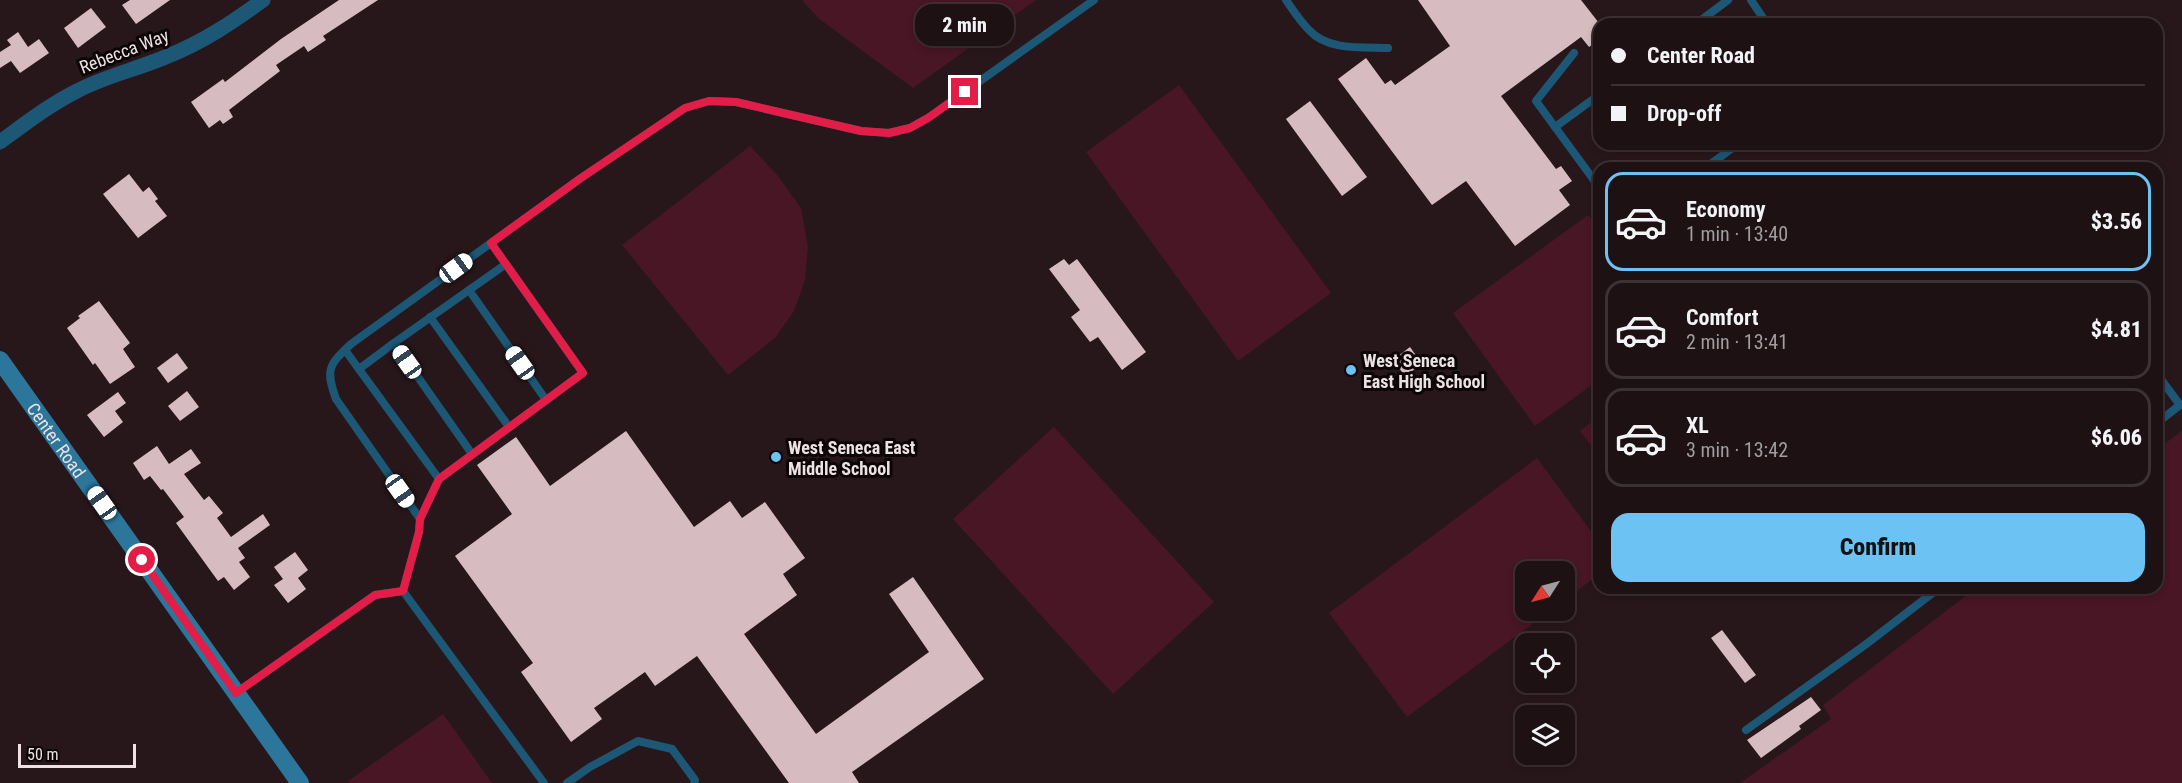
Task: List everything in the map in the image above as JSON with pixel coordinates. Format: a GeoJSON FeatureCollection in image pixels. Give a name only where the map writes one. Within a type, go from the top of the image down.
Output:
{"type":"FeatureCollection","features":[{"type":"Feature","properties":{"kind":"main road","name":"Center Road"},"geometry":{"type":"LineString","coordinates":[[0,360],[300,783]]}},
{"type":"Feature","properties":{"kind":"street","name":"Rebecca Way"},"geometry":{"type":"LineString","coordinates":[[0,142],[48,107],[79,90],[168,56],[205,39],[237,20],[263,0]]}},
{"type":"Feature","properties":{"kind":"lane"},"geometry":{"type":"LineString","coordinates":[[420,519],[336,399],[329,381],[329,370],[334,360],[345,350],[581,178],[685,108],[709,101],[736,102],[861,131],[889,133],[910,128],[928,118],[1094,0]]}},
{"type":"Feature","properties":{"kind":"lane"},"geometry":{"type":"LineString","coordinates":[[1286,0],[1310,31],[1322,41],[1347,47],[1388,48]]}},
{"type":"Feature","properties":{"kind":"lane"},"geometry":{"type":"LineString","coordinates":[[1704,18],[1728,0]]}},
{"type":"Feature","properties":{"kind":"lane"},"geometry":{"type":"LineString","coordinates":[[1751,0],[1763,18]]}},
{"type":"Feature","properties":{"kind":"lane"},"geometry":{"type":"LineString","coordinates":[[1574,53],[1536,101],[1593,179]]}},
{"type":"Feature","properties":{"kind":"lane"},"geometry":{"type":"LineString","coordinates":[[1556,127],[1593,99]]}},
{"type":"Feature","properties":{"kind":"lane"},"geometry":{"type":"LineString","coordinates":[[1713,162],[1730,150]]}},
{"type":"Feature","properties":{"kind":"lane"},"geometry":{"type":"LineString","coordinates":[[403,591],[419,532],[420,519],[439,479],[583,373],[491,243]]}},
{"type":"Feature","properties":{"kind":"lane"},"geometry":{"type":"LineString","coordinates":[[359,369],[506,264]]}},
{"type":"Feature","properties":{"kind":"lane"},"geometry":{"type":"LineString","coordinates":[[469,290],[546,400]]}},
{"type":"Feature","properties":{"kind":"lane"},"geometry":{"type":"LineString","coordinates":[[430,318],[509,427]]}},
{"type":"Feature","properties":{"kind":"lane"},"geometry":{"type":"LineString","coordinates":[[394,343],[472,454]]}},
{"type":"Feature","properties":{"kind":"lane"},"geometry":{"type":"LineString","coordinates":[[345,350],[439,479]]}},
{"type":"Feature","properties":{"kind":"lane"},"geometry":{"type":"LineString","coordinates":[[2163,384],[2181,405],[2163,418]]}},
{"type":"Feature","properties":{"kind":"lane"},"geometry":{"type":"LineString","coordinates":[[236,693],[375,595],[403,591]]}},
{"type":"Feature","properties":{"kind":"lane"},"geometry":{"type":"LineString","coordinates":[[403,591],[544,783]]}},
{"type":"Feature","properties":{"kind":"lane"},"geometry":{"type":"LineString","coordinates":[[1746,730],[1865,645],[1931,594]]}},
{"type":"Feature","properties":{"kind":"lane"},"geometry":{"type":"LineString","coordinates":[[567,783],[590,767],[638,741],[672,749],[695,780],[694,783]]}},
{"type":"Feature","properties":{"kind":"shaded area"},"geometry":{"type":"Polygon","coordinates":[[[802,0],[1036,0],[913,88],[818,18],[802,0]]]}},
{"type":"Feature","properties":{"kind":"shaded area"},"geometry":{"type":"Polygon","coordinates":[[[1179,85],[1331,293],[1238,361],[1086,152],[1179,85]]]}},
{"type":"Feature","properties":{"kind":"shaded area"},"geometry":{"type":"Polygon","coordinates":[[[750,146],[778,176],[801,208],[808,247],[805,280],[794,311],[775,338],[728,375],[622,245],[750,146]]]}},
{"type":"Feature","properties":{"kind":"shaded area"},"geometry":{"type":"Polygon","coordinates":[[[1588,215],[1593,222],[1593,384],[1535,426],[1453,313],[1588,215]]]}},
{"type":"Feature","properties":{"kind":"shaded area"},"geometry":{"type":"Polygon","coordinates":[[[1593,421],[1593,448],[1580,431],[1593,421]]]}},
{"type":"Feature","properties":{"kind":"shaded area"},"geometry":{"type":"Polygon","coordinates":[[[1054,427],[1214,602],[1113,694],[953,519],[1054,427]]]}},
{"type":"Feature","properties":{"kind":"shaded area"},"geometry":{"type":"Polygon","coordinates":[[[2182,431],[2182,783],[1740,783],[1831,719],[1823,705],[1968,594],[2163,594],[2163,445],[2182,431]]]}},
{"type":"Feature","properties":{"kind":"shaded area"},"geometry":{"type":"Polygon","coordinates":[[[1537,458],[1593,534],[1593,579],[1575,592],[1575,561],[1515,561],[1515,621],[1537,621],[1520,633],[1515,633],[1515,637],[1407,717],[1329,613],[1537,458]]]}},
{"type":"Feature","properties":{"kind":"shaded area"},"geometry":{"type":"Polygon","coordinates":[[[443,714],[492,783],[350,783],[348,781],[443,714]]]}},
{"type":"Feature","properties":{"kind":"building"},"geometry":{"type":"Polygon","coordinates":[[[130,0],[170,0],[136,24],[122,5],[130,0]]]}},
{"type":"Feature","properties":{"kind":"building"},"geometry":{"type":"Polygon","coordinates":[[[339,0],[378,0],[323,36],[326,40],[308,52],[304,46],[276,65],[280,71],[229,110],[233,117],[223,124],[220,120],[209,128],[191,102],[223,79],[225,82],[281,39],[339,0]]]}},
{"type":"Feature","properties":{"kind":"building"},"geometry":{"type":"Polygon","coordinates":[[[1418,0],[1581,0],[1595,18],[1593,18],[1593,44],[1589,47],[1581,37],[1501,96],[1556,169],[1561,166],[1572,181],[1559,190],[1570,205],[1515,246],[1466,181],[1432,205],[1338,79],[1366,58],[1385,84],[1391,80],[1395,85],[1450,46],[1418,0]]]}},
{"type":"Feature","properties":{"kind":"building"},"geometry":{"type":"Polygon","coordinates":[[[91,8],[106,27],[78,48],[64,28],[91,8]]]}},
{"type":"Feature","properties":{"kind":"building"},"geometry":{"type":"Polygon","coordinates":[[[18,32],[28,47],[39,39],[49,53],[20,73],[11,61],[0,68],[0,52],[11,45],[7,40],[18,32]]]}},
{"type":"Feature","properties":{"kind":"building"},"geometry":{"type":"Polygon","coordinates":[[[1310,101],[1367,177],[1342,196],[1286,119],[1310,101]]]}},
{"type":"Feature","properties":{"kind":"building"},"geometry":{"type":"Polygon","coordinates":[[[129,174],[143,192],[149,187],[158,199],[155,201],[167,216],[138,238],[103,194],[129,174]]]}},
{"type":"Feature","properties":{"kind":"building"},"geometry":{"type":"Polygon","coordinates":[[[1064,259],[1069,265],[1077,259],[1146,352],[1122,370],[1098,337],[1090,342],[1071,317],[1080,310],[1049,269],[1064,259]]]}},
{"type":"Feature","properties":{"kind":"building"},"geometry":{"type":"Polygon","coordinates":[[[99,301],[130,343],[123,349],[135,367],[110,384],[95,363],[93,365],[67,328],[80,318],[78,316],[99,301]]]}},
{"type":"Feature","properties":{"kind":"building"},"geometry":{"type":"Polygon","coordinates":[[[1410,347],[1422,364],[1405,376],[1393,360],[1410,347]]]}},
{"type":"Feature","properties":{"kind":"building"},"geometry":{"type":"Polygon","coordinates":[[[177,353],[188,368],[168,383],[157,368],[177,353]]]}},
{"type":"Feature","properties":{"kind":"building"},"geometry":{"type":"Polygon","coordinates":[[[187,391],[199,407],[180,421],[168,406],[187,391]]]}},
{"type":"Feature","properties":{"kind":"building"},"geometry":{"type":"Polygon","coordinates":[[[118,392],[126,403],[115,411],[123,422],[104,437],[87,415],[118,392]]]}},
{"type":"Feature","properties":{"kind":"building"},"geometry":{"type":"Polygon","coordinates":[[[626,431],[694,527],[730,501],[742,518],[765,502],[805,558],[783,574],[797,595],[744,634],[816,734],[929,652],[889,594],[913,577],[984,679],[852,772],[859,783],[789,783],[697,656],[655,686],[645,672],[594,708],[602,719],[571,742],[521,672],[533,663],[455,556],[512,514],[477,465],[516,437],[550,486],[626,431]]]}},
{"type":"Feature","properties":{"kind":"building"},"geometry":{"type":"Polygon","coordinates":[[[157,446],[169,464],[191,449],[201,463],[184,474],[204,500],[209,496],[223,513],[217,518],[231,537],[263,514],[270,525],[238,548],[245,558],[239,562],[250,577],[234,590],[224,577],[218,581],[176,523],[184,517],[163,489],[161,490],[150,476],[144,480],[133,463],[157,446]]]}},
{"type":"Feature","properties":{"kind":"building"},"geometry":{"type":"Polygon","coordinates":[[[295,552],[308,570],[298,578],[306,589],[288,603],[274,585],[283,579],[274,567],[295,552]]]}},
{"type":"Feature","properties":{"kind":"building"},"geometry":{"type":"Polygon","coordinates":[[[1722,630],[1756,675],[1745,683],[1711,638],[1722,630]]]}},
{"type":"Feature","properties":{"kind":"building"},"geometry":{"type":"Polygon","coordinates":[[[1811,697],[1821,710],[1799,726],[1801,729],[1761,758],[1747,740],[1811,697]]]}},
{"type":"Feature","properties":{"kind":"place","name":"West Seneca East High School"},"geometry":{"type":"Point","coordinates":[1351,370]}},
{"type":"Feature","properties":{"kind":"place","name":"West Seneca East Middle School"},"geometry":{"type":"Point","coordinates":[776,457]}},
{"type":"Feature","properties":{"kind":"route"},"geometry":{"type":"LineString","coordinates":[[142,560],[236,693],[375,595],[403,591],[419,532],[420,519],[439,479],[583,373],[491,243],[581,178],[685,108],[709,101],[736,102],[861,131],[889,133],[910,128],[965,92]]}}]}
